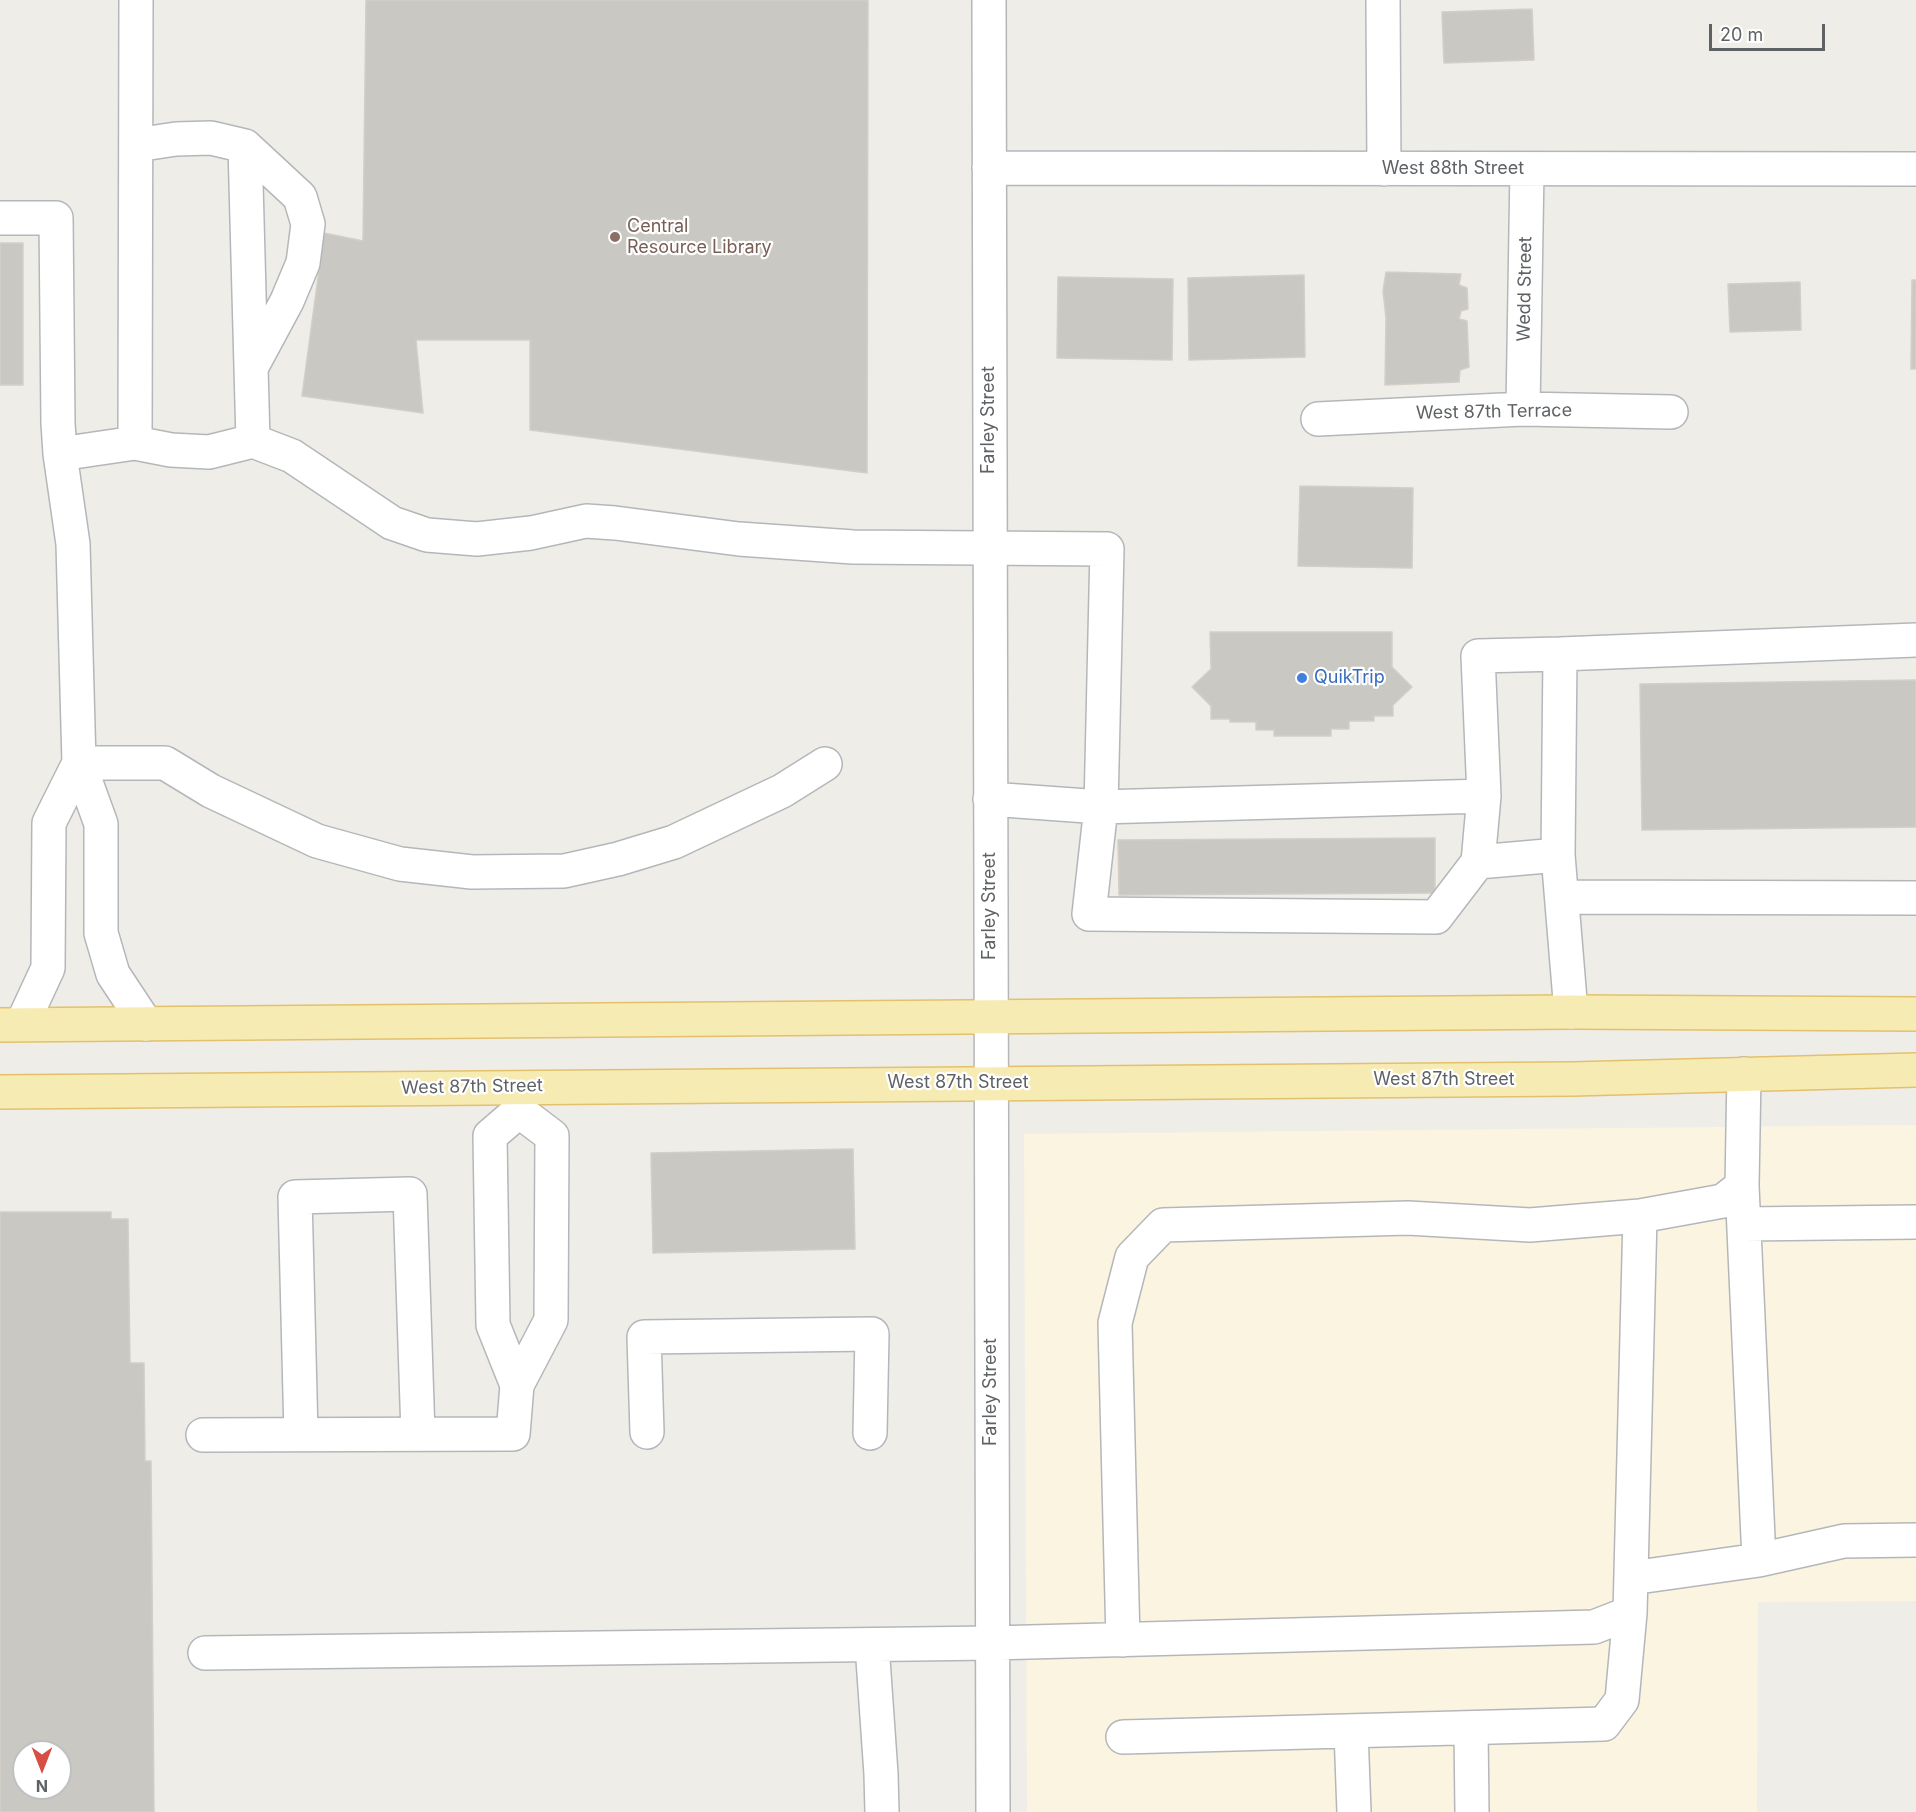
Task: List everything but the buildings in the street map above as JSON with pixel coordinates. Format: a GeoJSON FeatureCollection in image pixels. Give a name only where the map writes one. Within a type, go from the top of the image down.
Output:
{"type":"FeatureCollection","features":[{"type":"Feature","properties":{"kind":"main road"},"geometry":{"type":"LineString","coordinates":[[11,1025],[1571,1012],[1916,1014]]}},
{"type":"Feature","properties":{"kind":"main road","name":"West 87th Street"},"geometry":{"type":"LineString","coordinates":[[0,1092],[519,1099],[990,1083],[1573,1079],[1916,1070]]}},
{"type":"Feature","properties":{"kind":"street"},"geometry":{"type":"LineString","coordinates":[[135,443],[136,0]]}},
{"type":"Feature","properties":{"kind":"street","name":"Farley Street"},"geometry":{"type":"LineString","coordinates":[[989,0],[993,1812]]}},
{"type":"Feature","properties":{"kind":"street"},"geometry":{"type":"LineString","coordinates":[[1383,0],[1384,169]]}},
{"type":"Feature","properties":{"kind":"street"},"geometry":{"type":"LineString","coordinates":[[136,145],[176,139],[211,138],[245,146],[300,197],[308,224],[303,263],[287,301],[251,368]]}},
{"type":"Feature","properties":{"kind":"street"},"geometry":{"type":"LineString","coordinates":[[245,146],[253,441]]}},
{"type":"Feature","properties":{"kind":"street","name":"West 88th Street"},"geometry":{"type":"LineString","coordinates":[[989,168],[1916,169]]}},
{"type":"Feature","properties":{"kind":"street","name":"Wedd Street"},"geometry":{"type":"LineString","coordinates":[[1523,409],[1527,169]]}},
{"type":"Feature","properties":{"kind":"street"},"geometry":{"type":"LineString","coordinates":[[0,218],[56,218],[60,454],[73,544],[79,763],[101,824],[101,933],[113,974],[146,1024]]}},
{"type":"Feature","properties":{"kind":"street","name":"West 87th Terrace"},"geometry":{"type":"LineString","coordinates":[[1318,419],[1523,409],[1671,412]]}},
{"type":"Feature","properties":{"kind":"street"},"geometry":{"type":"LineString","coordinates":[[60,454],[135,443],[171,450],[209,452],[253,441],[292,456],[392,523],[427,535],[477,539],[531,533],[586,521],[739,539],[853,547],[1107,549],[1101,807],[1089,914],[1436,917],[1478,862],[1484,796],[1478,656],[1916,640]]}},
{"type":"Feature","properties":{"kind":"street"},"geometry":{"type":"LineString","coordinates":[[1560,654],[1558,855],[1571,1012]]}},
{"type":"Feature","properties":{"kind":"street"},"geometry":{"type":"LineString","coordinates":[[79,763],[165,763],[211,791],[317,841],[400,864],[472,872],[564,871],[674,843],[782,791],[825,764]]}},
{"type":"Feature","properties":{"kind":"street"},"geometry":{"type":"LineString","coordinates":[[11,1025],[48,968],[49,823],[79,763]]}},
{"type":"Feature","properties":{"kind":"street"},"geometry":{"type":"LineString","coordinates":[[990,799],[1101,807],[1484,796]]}},
{"type":"Feature","properties":{"kind":"street"},"geometry":{"type":"LineString","coordinates":[[1478,862],[1558,855]]}},
{"type":"Feature","properties":{"kind":"street"},"geometry":{"type":"LineString","coordinates":[[1562,897],[1916,898]]}},
{"type":"Feature","properties":{"kind":"street"},"geometry":{"type":"LineString","coordinates":[[1744,1074],[1742,1186],[1759,1560]]}},
{"type":"Feature","properties":{"kind":"street"},"geometry":{"type":"LineString","coordinates":[[203,1435],[513,1434],[518,1385],[551,1320],[552,1136],[519,1099],[490,1136],[493,1325],[518,1385]]}},
{"type":"Feature","properties":{"kind":"street"},"geometry":{"type":"LineString","coordinates":[[1123,1640],[1115,1323],[1132,1257],[1163,1225],[1408,1218],[1530,1225],[1640,1216],[1723,1201],[1742,1186]]}},
{"type":"Feature","properties":{"kind":"street"},"geometry":{"type":"LineString","coordinates":[[301,1434],[295,1197],[410,1194],[418,1434]]}},
{"type":"Feature","properties":{"kind":"street"},"geometry":{"type":"LineString","coordinates":[[1123,1737],[1604,1724],[1622,1700],[1630,1613],[1640,1216]]}},
{"type":"Feature","properties":{"kind":"street"},"geometry":{"type":"LineString","coordinates":[[1744,1224],[1916,1221]]}},
{"type":"Feature","properties":{"kind":"street"},"geometry":{"type":"LineString","coordinates":[[647,1432],[644,1337],[872,1334],[870,1432]]}},
{"type":"Feature","properties":{"kind":"street"},"geometry":{"type":"LineString","coordinates":[[1631,1578],[1759,1560],[1844,1541],[1916,1540]]}},
{"type":"Feature","properties":{"kind":"street"},"geometry":{"type":"LineString","coordinates":[[206,1653],[992,1643],[1594,1627],[1630,1613]]}},
{"type":"Feature","properties":{"kind":"street"},"geometry":{"type":"LineString","coordinates":[[872,1645],[882,1812]]}},
{"type":"Feature","properties":{"kind":"street"},"geometry":{"type":"LineString","coordinates":[[1471,1728],[1472,1812]]}},
{"type":"Feature","properties":{"kind":"street"},"geometry":{"type":"LineString","coordinates":[[1351,1731],[1354,1812]]}},
{"type":"Feature","properties":{"kind":"shaded area"},"geometry":{"type":"Polygon","coordinates":[[[1916,1125],[1916,1601],[1758,1602],[1757,1812],[1027,1812],[1024,1134],[1916,1125]]]}},
{"type":"Feature","properties":{"kind":"place","name":"Central Resource Library"},"geometry":{"type":"Point","coordinates":[615,237]}},
{"type":"Feature","properties":{"kind":"place","name":"QuikTrip"},"geometry":{"type":"Point","coordinates":[1302,678]}}]}
